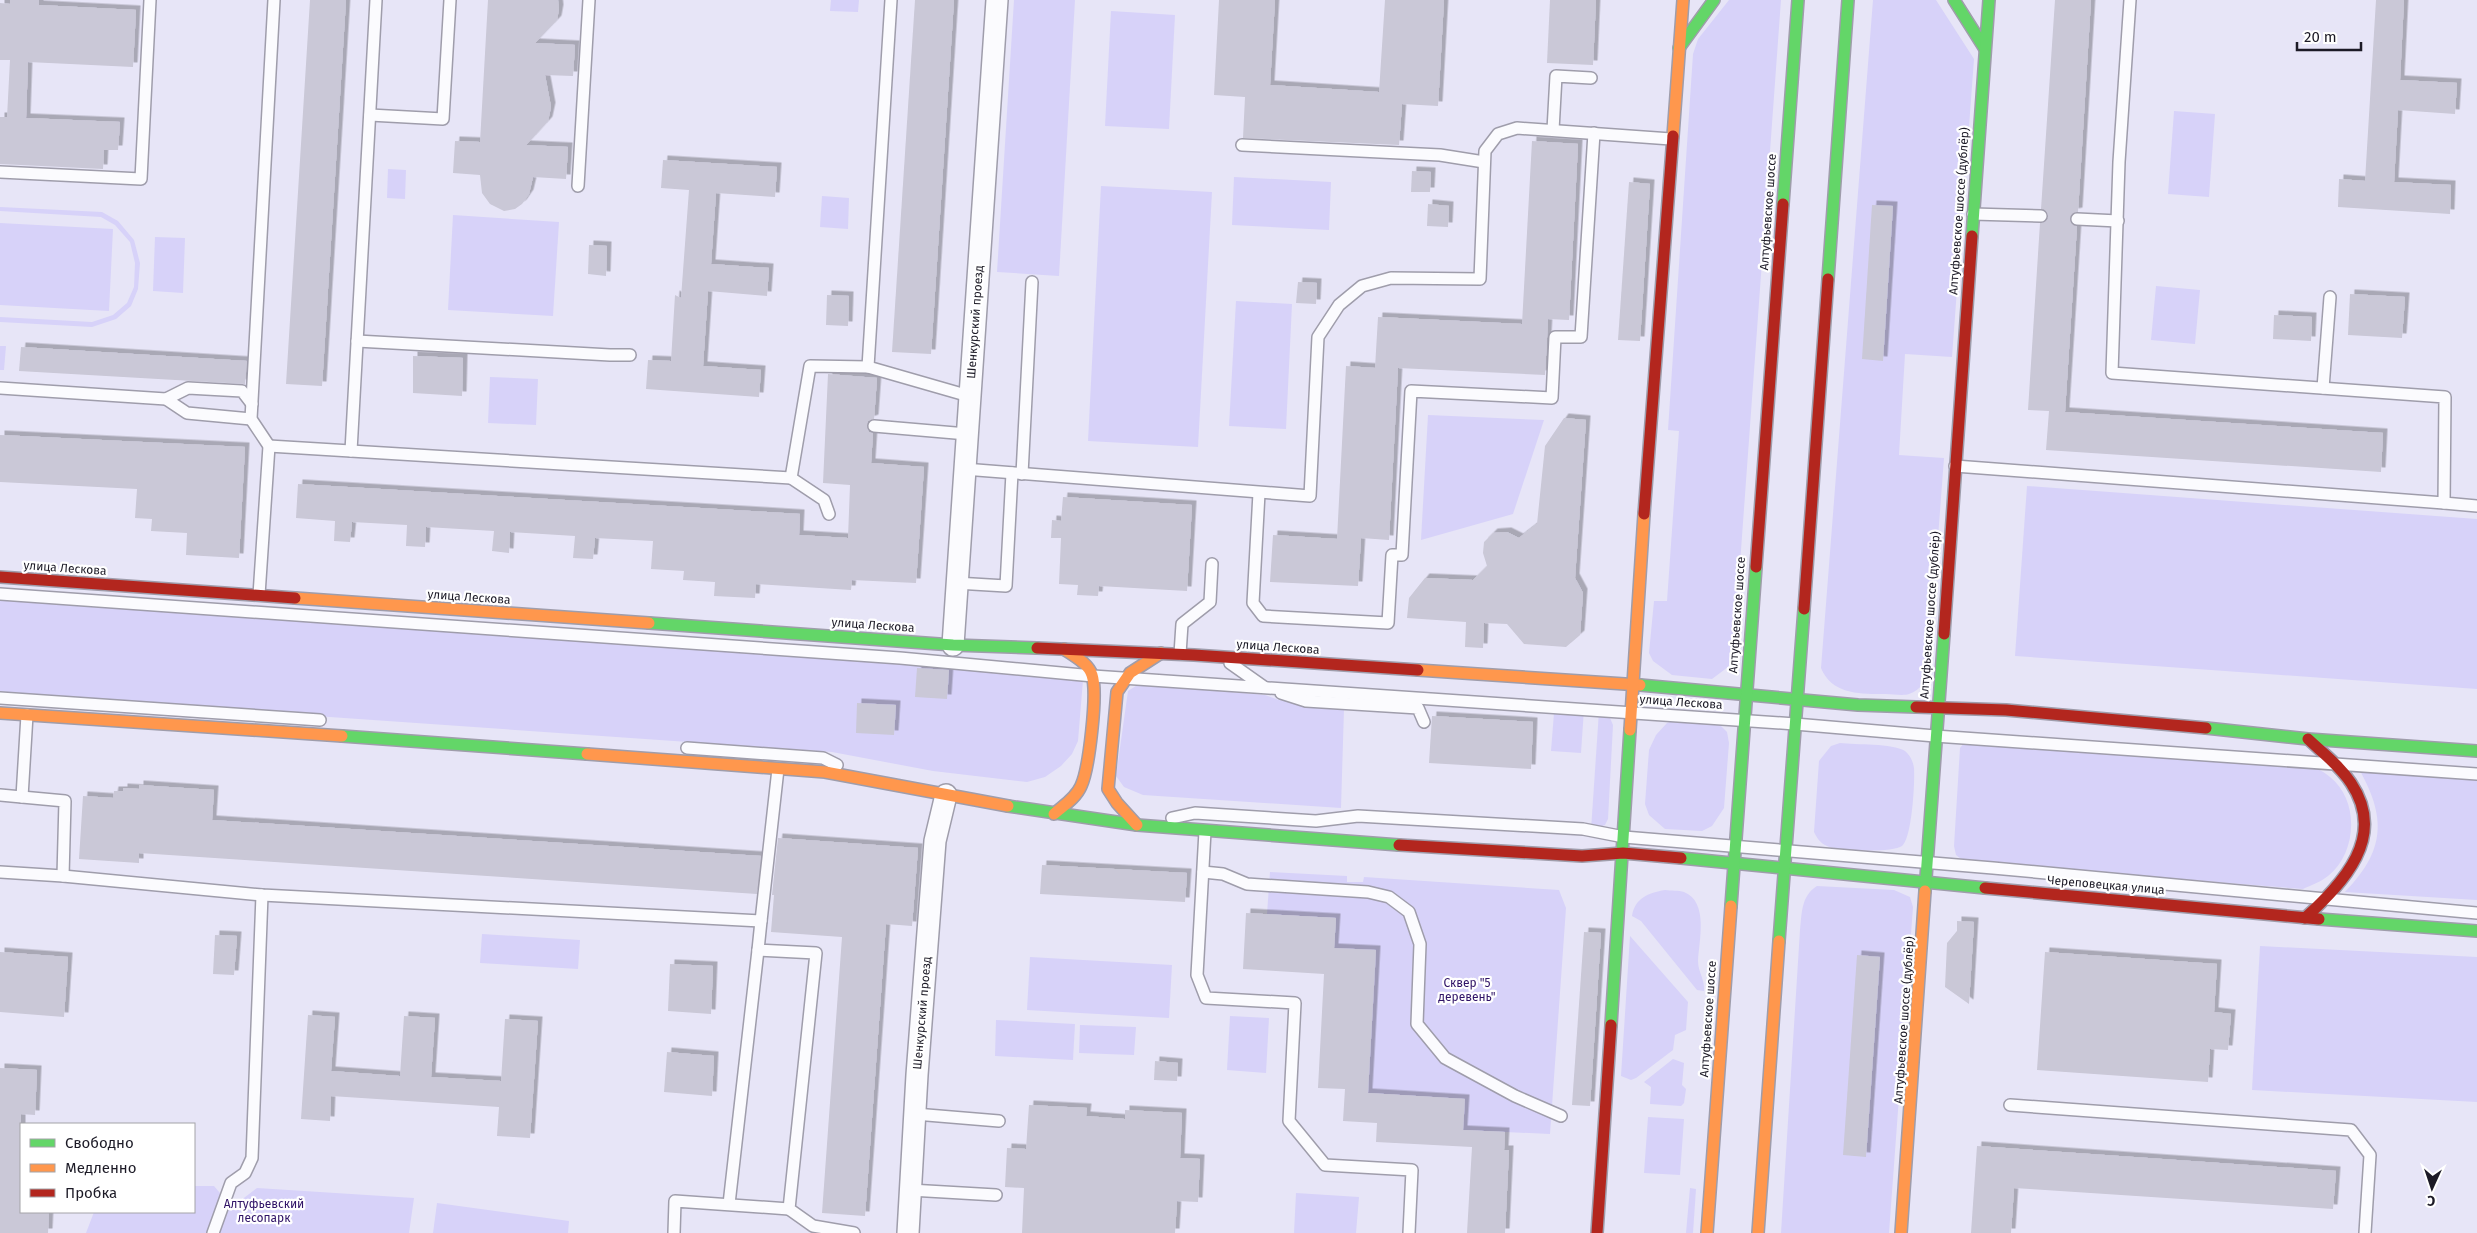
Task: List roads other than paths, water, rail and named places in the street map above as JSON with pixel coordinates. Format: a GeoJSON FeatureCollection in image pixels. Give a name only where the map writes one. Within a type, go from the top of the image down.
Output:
{"type":"FeatureCollection","features":[{"type":"Feature","properties":{"kind":"main road"},"geometry":{"type":"LineString","coordinates":[[1597,1233],[1671,138],[1683,0]]}},
{"type":"Feature","properties":{"kind":"main road"},"geometry":{"type":"LineString","coordinates":[[1679,48],[1714,0]]}},
{"type":"Feature","properties":{"kind":"main road","name":"Алтуфьевское шоссе"},"geometry":{"type":"LineString","coordinates":[[1707,1233],[1745,695],[1798,0]]}},
{"type":"Feature","properties":{"kind":"main road"},"geometry":{"type":"LineString","coordinates":[[1758,1233],[1848,0]]}},
{"type":"Feature","properties":{"kind":"main road"},"geometry":{"type":"LineString","coordinates":[[1954,0],[1985,49]]}},
{"type":"Feature","properties":{"kind":"main road","name":"Алтуфьевское шоссе (дублёр)"},"geometry":{"type":"LineString","coordinates":[[1901,1233],[1989,0]]}},
{"type":"Feature","properties":{"kind":"main road","name":"улица Лескова"},"geometry":{"type":"LineString","coordinates":[[0,577],[953,644],[1180,654],[1633,684],[1745,695]]}},
{"type":"Feature","properties":{"kind":"main road"},"geometry":{"type":"LineString","coordinates":[[1054,814],[1073,798],[1086,771],[1093,676],[1087,665],[1064,649]]}},
{"type":"Feature","properties":{"kind":"main road"},"geometry":{"type":"LineString","coordinates":[[1137,825],[1117,803],[1108,789],[1117,692],[1124,678],[1132,670],[1161,653]]}},
{"type":"Feature","properties":{"kind":"main road"},"geometry":{"type":"LineString","coordinates":[[1745,695],[1797,698],[1858,705],[2006,710],[2137,720],[2308,739],[2477,751]]}},
{"type":"Feature","properties":{"kind":"main road"},"geometry":{"type":"LineString","coordinates":[[0,713],[438,742],[825,772],[1054,814],[1137,825],[1205,831],[1362,844],[1582,856],[1623,853],[1734,863]]}},
{"type":"Feature","properties":{"kind":"main road"},"geometry":{"type":"LineString","coordinates":[[2305,918],[2325,900],[2346,876],[2356,860],[2363,840],[2365,824],[2359,797],[2352,784],[2308,739]]}},
{"type":"Feature","properties":{"kind":"main road","name":"Череповецкая улица"},"geometry":{"type":"LineString","coordinates":[[1734,863],[2305,918],[2477,931]]}},
{"type":"Feature","properties":{"kind":"street","name":"Шенкурский проезд"},"geometry":{"type":"LineString","coordinates":[[953,644],[997,0]]}},
{"type":"Feature","properties":{"kind":"street","name":"Шенкурский проезд"},"geometry":{"type":"LineString","coordinates":[[908,1233],[914,1114],[935,841],[946,795]]}},
{"type":"Feature","properties":{"kind":"lane"},"geometry":{"type":"LineString","coordinates":[[0,172],[141,179],[150,0]]}},
{"type":"Feature","properties":{"kind":"lane"},"geometry":{"type":"LineString","coordinates":[[259,595],[269,446],[251,419],[274,0]]}},
{"type":"Feature","properties":{"kind":"lane"},"geometry":{"type":"LineString","coordinates":[[351,451],[376,0]]}},
{"type":"Feature","properties":{"kind":"lane"},"geometry":{"type":"LineString","coordinates":[[370,115],[443,120],[450,0]]}},
{"type":"Feature","properties":{"kind":"lane"},"geometry":{"type":"LineString","coordinates":[[578,186],[589,0]]}},
{"type":"Feature","properties":{"kind":"lane"},"geometry":{"type":"LineString","coordinates":[[868,367],[891,0]]}},
{"type":"Feature","properties":{"kind":"lane"},"geometry":{"type":"LineString","coordinates":[[2130,0],[2119,162],[2112,373],[2445,397],[2444,503]]}},
{"type":"Feature","properties":{"kind":"lane"},"geometry":{"type":"LineString","coordinates":[[1553,130],[1556,76],[1591,78]]}},
{"type":"Feature","properties":{"kind":"lane"},"geometry":{"type":"LineString","coordinates":[[964,469],[1310,496],[1318,338],[1339,305],[1362,286],[1391,278],[1480,279],[1485,151],[1498,134],[1517,128],[1671,138]]}},
{"type":"Feature","properties":{"kind":"lane"},"geometry":{"type":"LineString","coordinates":[[1259,493],[1253,603],[1263,616],[1388,623],[1392,555],[1402,555],[1411,391],[1552,398],[1555,337],[1581,338],[1594,133]]}},
{"type":"Feature","properties":{"kind":"lane"},"geometry":{"type":"LineString","coordinates":[[1242,145],[1440,156],[1484,162]]}},
{"type":"Feature","properties":{"kind":"lane"},"geometry":{"type":"LineString","coordinates":[[1973,214],[2041,216]]}},
{"type":"Feature","properties":{"kind":"lane"},"geometry":{"type":"LineString","coordinates":[[2077,219],[2118,221]]}},
{"type":"Feature","properties":{"kind":"lane"},"geometry":{"type":"LineString","coordinates":[[956,584],[1006,586],[1032,282]]}},
{"type":"Feature","properties":{"kind":"lane"},"geometry":{"type":"LineString","coordinates":[[2323,388],[2330,297]]}},
{"type":"Feature","properties":{"kind":"lane"},"geometry":{"type":"LineString","coordinates":[[357,341],[610,355],[630,354]]}},
{"type":"Feature","properties":{"kind":"lane"},"geometry":{"type":"LineString","coordinates":[[791,478],[810,366],[868,367],[970,396]]}},
{"type":"Feature","properties":{"kind":"lane"},"geometry":{"type":"LineString","coordinates":[[0,388],[166,399],[187,413],[251,419]]}},
{"type":"Feature","properties":{"kind":"lane"},"geometry":{"type":"LineString","coordinates":[[166,399],[188,388],[197,388],[242,391],[252,404]]}},
{"type":"Feature","properties":{"kind":"lane"},"geometry":{"type":"LineString","coordinates":[[874,426],[967,434]]}},
{"type":"Feature","properties":{"kind":"lane"},"geometry":{"type":"LineString","coordinates":[[269,446],[791,478],[824,500],[829,514]]}},
{"type":"Feature","properties":{"kind":"lane"},"geometry":{"type":"LineString","coordinates":[[1955,466],[2477,506]]}},
{"type":"Feature","properties":{"kind":"lane"},"geometry":{"type":"LineString","coordinates":[[1180,654],[1182,624],[1210,602],[1212,564]]}},
{"type":"Feature","properties":{"kind":"lane","name":"улица Лескова"},"geometry":{"type":"LineString","coordinates":[[0,594],[900,658],[1093,676],[1744,721]]}},
{"type":"Feature","properties":{"kind":"lane"},"geometry":{"type":"LineString","coordinates":[[1221,657],[1264,687],[1306,701],[1418,708],[1424,722]]}},
{"type":"Feature","properties":{"kind":"lane"},"geometry":{"type":"LineString","coordinates":[[0,698],[329,721]]}},
{"type":"Feature","properties":{"kind":"lane"},"geometry":{"type":"LineString","coordinates":[[22,797],[27,715]]}},
{"type":"Feature","properties":{"kind":"lane"},"geometry":{"type":"LineString","coordinates":[[1744,721],[2477,774]]}},
{"type":"Feature","properties":{"kind":"lane"},"geometry":{"type":"LineString","coordinates":[[672,746],[823,758],[869,780]]}},
{"type":"Feature","properties":{"kind":"lane"},"geometry":{"type":"LineString","coordinates":[[729,1204],[778,769]]}},
{"type":"Feature","properties":{"kind":"lane"},"geometry":{"type":"LineString","coordinates":[[0,795],[65,801],[63,876]]}},
{"type":"Feature","properties":{"kind":"lane"},"geometry":{"type":"LineString","coordinates":[[1137,825],[1195,813],[1316,821],[1358,816],[1583,829],[1624,837],[1734,846]]}},
{"type":"Feature","properties":{"kind":"lane"},"geometry":{"type":"LineString","coordinates":[[1205,831],[1197,975],[1206,998],[1295,1003],[1290,1121],[1325,1165],[1412,1170],[1409,1233]]}},
{"type":"Feature","properties":{"kind":"lane","name":"Череповецкая улица"},"geometry":{"type":"LineString","coordinates":[[1734,846],[2477,913]]}},
{"type":"Feature","properties":{"kind":"lane"},"geometry":{"type":"LineString","coordinates":[[0,872],[63,876],[262,895],[761,921]]}},
{"type":"Feature","properties":{"kind":"lane"},"geometry":{"type":"LineString","coordinates":[[1203,872],[1223,874],[1247,884],[1368,892],[1389,897],[1409,912],[1420,944],[1417,1024],[1445,1058],[1515,1096],[1561,1116]]}},
{"type":"Feature","properties":{"kind":"lane"},"geometry":{"type":"LineString","coordinates":[[213,1233],[230,1183],[245,1173],[252,1158],[262,895]]}},
{"type":"Feature","properties":{"kind":"lane"},"geometry":{"type":"LineString","coordinates":[[758,950],[816,953],[789,1209]]}},
{"type":"Feature","properties":{"kind":"lane"},"geometry":{"type":"LineString","coordinates":[[2010,1105],[2351,1130],[2370,1155],[2366,1233]]}},
{"type":"Feature","properties":{"kind":"lane"},"geometry":{"type":"LineString","coordinates":[[914,1114],[999,1120]]}},
{"type":"Feature","properties":{"kind":"lane"},"geometry":{"type":"LineString","coordinates":[[910,1190],[996,1195]]}},
{"type":"Feature","properties":{"kind":"lane"},"geometry":{"type":"LineString","coordinates":[[674,1233],[675,1201],[789,1209],[813,1226],[839,1232],[854,1233]]}},
{"type":"Feature","properties":{"kind":"park label","name":"Сквер \"5 деревень\""},"geometry":{"type":"Point","coordinates":[1467,990]}},
{"type":"Feature","properties":{"kind":"park label","name":"Алтуфьевский лесопарк"},"geometry":{"type":"Point","coordinates":[264,1211]}}]}
